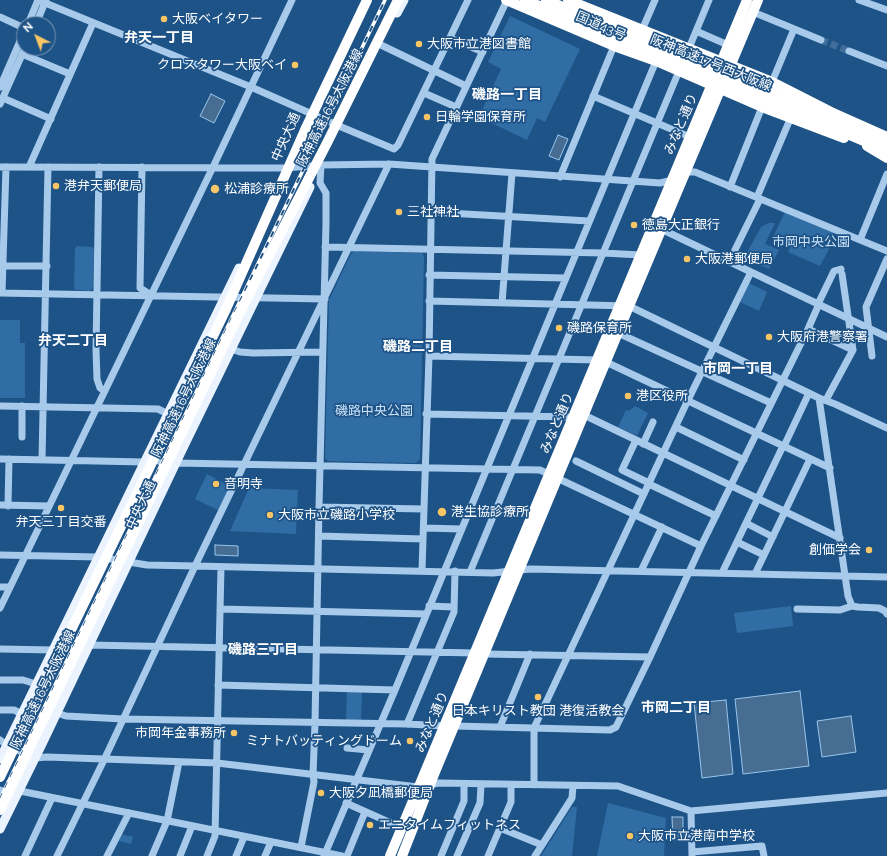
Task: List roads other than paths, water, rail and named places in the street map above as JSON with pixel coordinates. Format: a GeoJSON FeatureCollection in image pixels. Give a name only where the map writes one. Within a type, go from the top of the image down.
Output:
{"type":"FeatureCollection","features":[{"type":"Feature","properties":{"kind":"highway","name":"阪神高速16号大阪港線"},"geometry":{"type":"LineString","coordinates":[[0,777],[226,309],[306,130],[367,0]]}},
{"type":"Feature","properties":{"kind":"highway","name":"阪神高速16号大阪港線"},"geometry":{"type":"LineString","coordinates":[[0,810],[235,321],[398,0]]}},
{"type":"Feature","properties":{"kind":"highway","name":"国道43号"},"geometry":{"type":"LineString","coordinates":[[507,0],[522,3],[614,46],[656,61],[762,107],[865,145],[887,156]]}},
{"type":"Feature","properties":{"kind":"highway","name":"阪神高速17号西大阪線"},"geometry":{"type":"LineString","coordinates":[[546,0],[887,142]]}},
{"type":"Feature","properties":{"kind":"highway"},"geometry":{"type":"LineString","coordinates":[[554,0],[621,28],[660,40],[740,72],[817,112]]}},
{"type":"Feature","properties":{"kind":"highway","name":"国道43号"},"geometry":{"type":"LineString","coordinates":[[570,0],[772,82],[831,112],[887,137]]}},
{"type":"Feature","properties":{"kind":"highway","name":"みなと通り"},"geometry":{"type":"LineString","coordinates":[[725,63],[728,45],[747,0]]}},
{"type":"Feature","properties":{"kind":"highway","name":"みなと通り"},"geometry":{"type":"LineString","coordinates":[[480,654],[509,570],[584,415],[602,361],[625,305],[661,229],[685,172],[725,63],[758,0]]}},
{"type":"Feature","properties":{"kind":"highway","name":"阪神高速17号西大阪線"},"geometry":{"type":"LineString","coordinates":[[522,3],[803,115],[887,151]]}},
{"type":"Feature","properties":{"kind":"highway"},"geometry":{"type":"LineString","coordinates":[[522,3],[617,41],[652,59],[757,102],[803,115]]}},
{"type":"Feature","properties":{"kind":"highway","name":"みなと通り"},"geometry":{"type":"LineString","coordinates":[[402,856],[430,785],[450,726],[480,654],[520,569],[554,476],[573,417],[618,333],[625,305],[641,255],[690,137],[716,88]]}},
{"type":"Feature","properties":{"kind":"highway","name":"みなと通り"},"geometry":{"type":"LineString","coordinates":[[390,856],[418,787],[450,726]]}},
{"type":"Feature","properties":{"kind":"main road","name":"中央大通"},"geometry":{"type":"LineString","coordinates":[[0,759],[3,742],[22,714],[224,298],[259,230],[362,0]]}},
{"type":"Feature","properties":{"kind":"main road","name":"中央大通"},"geometry":{"type":"LineString","coordinates":[[0,829],[57,713],[230,349],[339,126],[404,0]]}},
{"type":"Feature","properties":{"kind":"street"},"geometry":{"type":"LineString","coordinates":[[0,608],[292,0]]}},
{"type":"Feature","properties":{"kind":"street"},"geometry":{"type":"LineString","coordinates":[[42,1],[251,87],[394,149],[398,145],[424,93],[468,0]]}},
{"type":"Feature","properties":{"kind":"street"},"geometry":{"type":"LineString","coordinates":[[422,570],[432,159],[507,0]]}},
{"type":"Feature","properties":{"kind":"street"},"geometry":{"type":"LineString","coordinates":[[642,30],[655,0]]}},
{"type":"Feature","properties":{"kind":"street"},"geometry":{"type":"LineString","coordinates":[[689,48],[709,0]]}},
{"type":"Feature","properties":{"kind":"street"},"geometry":{"type":"LineString","coordinates":[[859,0],[887,10]]}},
{"type":"Feature","properties":{"kind":"street"},"geometry":{"type":"LineString","coordinates":[[878,7],[881,0]]}},
{"type":"Feature","properties":{"kind":"street"},"geometry":{"type":"LineString","coordinates":[[33,16],[42,1]]}},
{"type":"Feature","properties":{"kind":"street"},"geometry":{"type":"LineString","coordinates":[[38,16],[42,1]]}},
{"type":"Feature","properties":{"kind":"street"},"geometry":{"type":"LineString","coordinates":[[753,12],[822,40]]}},
{"type":"Feature","properties":{"kind":"street"},"geometry":{"type":"LineString","coordinates":[[0,17],[16,24]]}},
{"type":"Feature","properties":{"kind":"street"},"geometry":{"type":"LineString","coordinates":[[29,167],[93,23]]}},
{"type":"Feature","properties":{"kind":"street"},"geometry":{"type":"LineString","coordinates":[[772,82],[794,29]]}},
{"type":"Feature","properties":{"kind":"street"},"geometry":{"type":"LineString","coordinates":[[696,31],[728,45]]}},
{"type":"Feature","properties":{"kind":"street"},"geometry":{"type":"LineString","coordinates":[[450,38],[482,52]]}},
{"type":"Feature","properties":{"kind":"street"},"geometry":{"type":"LineString","coordinates":[[381,45],[466,86]]}},
{"type":"Feature","properties":{"kind":"street"},"geometry":{"type":"LineString","coordinates":[[560,176],[614,46]]}},
{"type":"Feature","properties":{"kind":"street"},"geometry":{"type":"LineString","coordinates":[[0,88],[16,51]]}},
{"type":"Feature","properties":{"kind":"street"},"geometry":{"type":"LineString","coordinates":[[849,51],[887,66]]}},
{"type":"Feature","properties":{"kind":"street"},"geometry":{"type":"LineString","coordinates":[[22,56],[1,101],[51,119]]}},
{"type":"Feature","properties":{"kind":"street"},"geometry":{"type":"LineString","coordinates":[[34,56],[70,74]]}},
{"type":"Feature","properties":{"kind":"street"},"geometry":{"type":"LineString","coordinates":[[325,854],[395,690],[507,416],[656,61]]}},
{"type":"Feature","properties":{"kind":"street"},"geometry":{"type":"LineString","coordinates":[[470,572],[679,71]]}},
{"type":"Feature","properties":{"kind":"street"},"geometry":{"type":"LineString","coordinates":[[424,93],[456,107]]}},
{"type":"Feature","properties":{"kind":"street"},"geometry":{"type":"LineString","coordinates":[[593,96],[690,137]]}},
{"type":"Feature","properties":{"kind":"street"},"geometry":{"type":"LineString","coordinates":[[730,187],[762,107]]}},
{"type":"Feature","properties":{"kind":"street"},"geometry":{"type":"LineString","coordinates":[[729,262],[759,198],[791,118]]}},
{"type":"Feature","properties":{"kind":"street"},"geometry":{"type":"LineString","coordinates":[[56,856],[104,760],[195,566],[389,164]]}},
{"type":"Feature","properties":{"kind":"street"},"geometry":{"type":"LineString","coordinates":[[325,298],[224,298],[151,295],[1,293],[3,266],[3,167],[286,168],[321,165],[389,164],[660,183],[672,182],[685,172],[695,172],[887,251]]}},
{"type":"Feature","properties":{"kind":"street"},"geometry":{"type":"LineString","coordinates":[[301,847],[314,782],[322,352],[325,298],[326,193],[320,183],[321,165]]}},
{"type":"Feature","properties":{"kind":"street"},"geometry":{"type":"LineString","coordinates":[[42,460],[48,167]]}},
{"type":"Feature","properties":{"kind":"street"},"geometry":{"type":"LineString","coordinates":[[99,167],[96,295],[97,378],[100,388],[105,391]]}},
{"type":"Feature","properties":{"kind":"street"},"geometry":{"type":"LineString","coordinates":[[142,167],[140,288],[151,295]]}},
{"type":"Feature","properties":{"kind":"street"},"geometry":{"type":"LineString","coordinates":[[502,303],[512,173]]}},
{"type":"Feature","properties":{"kind":"street"},"geometry":{"type":"LineString","coordinates":[[860,240],[887,174]]}},
{"type":"Feature","properties":{"kind":"street"},"geometry":{"type":"LineString","coordinates":[[430,212],[589,221]]}},
{"type":"Feature","properties":{"kind":"street"},"geometry":{"type":"LineString","coordinates":[[661,229],[887,337]]}},
{"type":"Feature","properties":{"kind":"street"},"geometry":{"type":"LineString","coordinates":[[325,247],[641,255]]}},
{"type":"Feature","properties":{"kind":"street"},"geometry":{"type":"LineString","coordinates":[[872,356],[866,307],[887,259]]}},
{"type":"Feature","properties":{"kind":"street"},"geometry":{"type":"LineString","coordinates":[[3,266],[47,266]]}},
{"type":"Feature","properties":{"kind":"street"},"geometry":{"type":"LineString","coordinates":[[57,713],[66,716],[217,721],[614,729],[618,724],[650,657],[701,546],[808,329],[834,271],[842,272],[853,350],[823,399],[830,468],[849,601],[852,606]]}},
{"type":"Feature","properties":{"kind":"street"},"geometry":{"type":"LineString","coordinates":[[534,785],[534,728],[688,400],[751,272]]}},
{"type":"Feature","properties":{"kind":"street"},"geometry":{"type":"LineString","coordinates":[[429,275],[566,278]]}},
{"type":"Feature","properties":{"kind":"street"},"geometry":{"type":"LineString","coordinates":[[429,301],[625,305],[714,346],[809,393],[887,427]]}},
{"type":"Feature","properties":{"kind":"street"},"geometry":{"type":"LineString","coordinates":[[808,329],[853,350]]}},
{"type":"Feature","properties":{"kind":"street"},"geometry":{"type":"LineString","coordinates":[[618,333],[771,403]]}},
{"type":"Feature","properties":{"kind":"street"},"geometry":{"type":"LineString","coordinates":[[230,349],[240,352],[322,352]]}},
{"type":"Feature","properties":{"kind":"street"},"geometry":{"type":"LineString","coordinates":[[428,356],[602,361],[688,400],[830,468]]}},
{"type":"Feature","properties":{"kind":"street"},"geometry":{"type":"LineString","coordinates":[[722,573],[809,393]]}},
{"type":"Feature","properties":{"kind":"street"},"geometry":{"type":"LineString","coordinates":[[0,406],[158,409],[168,414]]}},
{"type":"Feature","properties":{"kind":"street"},"geometry":{"type":"LineString","coordinates":[[22,406],[22,437]]}},
{"type":"Feature","properties":{"kind":"street"},"geometry":{"type":"LineString","coordinates":[[426,414],[573,417]]}},
{"type":"Feature","properties":{"kind":"street"},"geometry":{"type":"LineString","coordinates":[[584,415],[840,538]]}},
{"type":"Feature","properties":{"kind":"street"},"geometry":{"type":"LineString","coordinates":[[643,444],[653,422]]}},
{"type":"Feature","properties":{"kind":"street"},"geometry":{"type":"LineString","coordinates":[[676,427],[744,460]]}},
{"type":"Feature","properties":{"kind":"street"},"geometry":{"type":"LineString","coordinates":[[636,440],[622,470],[716,516]]}},
{"type":"Feature","properties":{"kind":"street"},"geometry":{"type":"LineString","coordinates":[[0,459],[144,462],[153,458],[167,465],[176,463],[540,470],[701,546]]}},
{"type":"Feature","properties":{"kind":"street"},"geometry":{"type":"LineString","coordinates":[[755,574],[810,459]]}},
{"type":"Feature","properties":{"kind":"street"},"geometry":{"type":"LineString","coordinates":[[8,506],[9,460]]}},
{"type":"Feature","properties":{"kind":"street"},"geometry":{"type":"LineString","coordinates":[[576,461],[644,494]]}},
{"type":"Feature","properties":{"kind":"street"},"geometry":{"type":"LineString","coordinates":[[0,505],[49,506]]}},
{"type":"Feature","properties":{"kind":"street"},"geometry":{"type":"LineString","coordinates":[[319,507],[424,509]]}},
{"type":"Feature","properties":{"kind":"street"},"geometry":{"type":"LineString","coordinates":[[746,523],[773,536]]}},
{"type":"Feature","properties":{"kind":"street"},"geometry":{"type":"LineString","coordinates":[[424,528],[461,529]]}},
{"type":"Feature","properties":{"kind":"street"},"geometry":{"type":"LineString","coordinates":[[641,570],[662,528]]}},
{"type":"Feature","properties":{"kind":"street"},"geometry":{"type":"LineString","coordinates":[[319,536],[423,538]]}},
{"type":"Feature","properties":{"kind":"street"},"geometry":{"type":"LineString","coordinates":[[737,542],[764,555]]}},
{"type":"Feature","properties":{"kind":"street"},"geometry":{"type":"LineString","coordinates":[[0,555],[98,557],[147,565],[221,567],[422,570],[493,573],[520,569],[641,570],[887,577]]}},
{"type":"Feature","properties":{"kind":"street"},"geometry":{"type":"LineString","coordinates":[[207,856],[215,836],[221,567]]}},
{"type":"Feature","properties":{"kind":"street"},"geometry":{"type":"LineString","coordinates":[[407,724],[454,612],[455,571]]}},
{"type":"Feature","properties":{"kind":"street"},"geometry":{"type":"LineString","coordinates":[[0,587],[10,587]]}},
{"type":"Feature","properties":{"kind":"street"},"geometry":{"type":"LineString","coordinates":[[429,606],[454,607]]}},
{"type":"Feature","properties":{"kind":"street"},"geometry":{"type":"LineString","coordinates":[[797,609],[840,610],[852,606],[879,608],[887,614]]}},
{"type":"Feature","properties":{"kind":"street"},"geometry":{"type":"LineString","coordinates":[[220,609],[426,614]]}},
{"type":"Feature","properties":{"kind":"street"},"geometry":{"type":"LineString","coordinates":[[0,648],[53,650],[64,643],[79,649],[89,645],[650,657]]}},
{"type":"Feature","properties":{"kind":"street"},"geometry":{"type":"LineString","coordinates":[[500,727],[530,654]]}},
{"type":"Feature","properties":{"kind":"street"},"geometry":{"type":"LineString","coordinates":[[0,680],[23,680],[36,684]]}},
{"type":"Feature","properties":{"kind":"street"},"geometry":{"type":"LineString","coordinates":[[218,685],[395,690]]}},
{"type":"Feature","properties":{"kind":"street"},"geometry":{"type":"LineString","coordinates":[[0,710],[14,710],[22,714]]}},
{"type":"Feature","properties":{"kind":"street"},"geometry":{"type":"LineString","coordinates":[[3,742],[35,758],[47,757],[217,763],[418,787],[439,783],[481,785],[618,786],[691,811],[887,793]]}},
{"type":"Feature","properties":{"kind":"street"},"geometry":{"type":"LineString","coordinates":[[347,748],[369,750]]}},
{"type":"Feature","properties":{"kind":"street"},"geometry":{"type":"LineString","coordinates":[[152,856],[167,821],[179,762]]}},
{"type":"Feature","properties":{"kind":"street"},"geometry":{"type":"LineString","coordinates":[[441,856],[464,800],[464,784]]}},
{"type":"Feature","properties":{"kind":"street"},"geometry":{"type":"LineString","coordinates":[[457,856],[480,803],[481,785]]}},
{"type":"Feature","properties":{"kind":"street"},"geometry":{"type":"LineString","coordinates":[[488,856],[510,802],[511,785]]}},
{"type":"Feature","properties":{"kind":"street"},"geometry":{"type":"LineString","coordinates":[[535,856],[572,798],[573,786]]}},
{"type":"Feature","properties":{"kind":"street"},"geometry":{"type":"LineString","coordinates":[[0,790],[9,793],[18,792],[52,798],[301,847],[325,854],[342,856]]}},
{"type":"Feature","properties":{"kind":"street"},"geometry":{"type":"LineString","coordinates":[[25,856],[52,798]]}},
{"type":"Feature","properties":{"kind":"street"},"geometry":{"type":"LineString","coordinates":[[346,803],[402,828]]}},
{"type":"Feature","properties":{"kind":"street"},"geometry":{"type":"LineString","coordinates":[[691,811],[692,854],[762,846],[764,856]]}},
{"type":"Feature","properties":{"kind":"street"},"geometry":{"type":"LineString","coordinates":[[347,856],[366,812]]}},
{"type":"Feature","properties":{"kind":"street"},"geometry":{"type":"LineString","coordinates":[[107,856],[128,813]]}},
{"type":"Feature","properties":{"kind":"street"},"geometry":{"type":"LineString","coordinates":[[180,856],[192,826]]}},
{"type":"Feature","properties":{"kind":"street"},"geometry":{"type":"LineString","coordinates":[[500,828],[542,845]]}},
{"type":"Feature","properties":{"kind":"street"},"geometry":{"type":"LineString","coordinates":[[236,856],[244,837]]}},
{"type":"Feature","properties":{"kind":"street"},"geometry":{"type":"LineString","coordinates":[[265,856],[271,842]]}},
{"type":"Feature","properties":{"kind":"tunnel"},"geometry":{"type":"LineString","coordinates":[[821,40],[849,51]]}},
{"type":"Feature","properties":{"kind":"railway"},"geometry":{"type":"LineString","coordinates":[[0,799],[385,0]]}},
{"type":"Feature","properties":{"kind":"place","name":"大阪ベイタワー"},"geometry":{"type":"Point","coordinates":[164,19]}},
{"type":"Feature","properties":{"kind":"place","name":"大阪市立港図書館"},"geometry":{"type":"Point","coordinates":[419,44]}},
{"type":"Feature","properties":{"kind":"place","name":"クロスタワー大阪ベイ"},"geometry":{"type":"Point","coordinates":[295,65]}},
{"type":"Feature","properties":{"kind":"place","name":"日輪学園保育所"},"geometry":{"type":"Point","coordinates":[427,117]}},
{"type":"Feature","properties":{"kind":"place","name":"港弁天郵便局"},"geometry":{"type":"Point","coordinates":[56,186]}},
{"type":"Feature","properties":{"kind":"place","name":"松浦診療所"},"geometry":{"type":"Point","coordinates":[215,189]}},
{"type":"Feature","properties":{"kind":"place","name":"三社神社"},"geometry":{"type":"Point","coordinates":[399,212]}},
{"type":"Feature","properties":{"kind":"place","name":"徳島大正銀行"},"geometry":{"type":"Point","coordinates":[634,225]}},
{"type":"Feature","properties":{"kind":"place","name":"大阪港郵便局"},"geometry":{"type":"Point","coordinates":[687,259]}},
{"type":"Feature","properties":{"kind":"place","name":"磯路保育所"},"geometry":{"type":"Point","coordinates":[559,328]}},
{"type":"Feature","properties":{"kind":"place","name":"大阪府港警察署"},"geometry":{"type":"Point","coordinates":[769,337]}},
{"type":"Feature","properties":{"kind":"place","name":"港区役所"},"geometry":{"type":"Point","coordinates":[628,396]}},
{"type":"Feature","properties":{"kind":"place","name":"音明寺"},"geometry":{"type":"Point","coordinates":[216,484]}},
{"type":"Feature","properties":{"kind":"place","name":"弁天三丁目交番"},"geometry":{"type":"Point","coordinates":[61,508]}},
{"type":"Feature","properties":{"kind":"place","name":"港生協診療所"},"geometry":{"type":"Point","coordinates":[442,512]}},
{"type":"Feature","properties":{"kind":"place","name":"大阪市立磯路小学校"},"geometry":{"type":"Point","coordinates":[270,515]}},
{"type":"Feature","properties":{"kind":"place","name":"創価学会"},"geometry":{"type":"Point","coordinates":[869,550]}},
{"type":"Feature","properties":{"kind":"place","name":"日本キリスト教団 港復活教会"},"geometry":{"type":"Point","coordinates":[538,697]}},
{"type":"Feature","properties":{"kind":"place","name":"市岡年金事務所"},"geometry":{"type":"Point","coordinates":[234,733]}},
{"type":"Feature","properties":{"kind":"place","name":"ミナトバッティングドーム"},"geometry":{"type":"Point","coordinates":[410,741]}},
{"type":"Feature","properties":{"kind":"place","name":"大阪夕凪橋郵便局"},"geometry":{"type":"Point","coordinates":[321,793]}},
{"type":"Feature","properties":{"kind":"place","name":"エニタイムフィットネス"},"geometry":{"type":"Point","coordinates":[370,825]}},
{"type":"Feature","properties":{"kind":"place","name":"大阪市立港南中学校"},"geometry":{"type":"Point","coordinates":[630,836]}},
{"type":"Feature","properties":{"kind":"district","name":"弁天一丁目"},"geometry":{"type":"Point","coordinates":[159,38]}},
{"type":"Feature","properties":{"kind":"district","name":"磯路一丁目"},"geometry":{"type":"Point","coordinates":[507,95]}},
{"type":"Feature","properties":{"kind":"district","name":"弁天二丁目"},"geometry":{"type":"Point","coordinates":[73,341]}},
{"type":"Feature","properties":{"kind":"district","name":"磯路二丁目"},"geometry":{"type":"Point","coordinates":[418,347]}},
{"type":"Feature","properties":{"kind":"district","name":"市岡一丁目"},"geometry":{"type":"Point","coordinates":[738,369]}},
{"type":"Feature","properties":{"kind":"district","name":"磯路三丁目"},"geometry":{"type":"Point","coordinates":[263,650]}},
{"type":"Feature","properties":{"kind":"district","name":"市岡二丁目"},"geometry":{"type":"Point","coordinates":[676,708]}},
{"type":"Feature","properties":{"kind":"park label","name":"市岡中央公園"},"geometry":{"type":"Point","coordinates":[811,242]}},
{"type":"Feature","properties":{"kind":"park label","name":"磯路中央公園"},"geometry":{"type":"Point","coordinates":[374,411]}}]}
